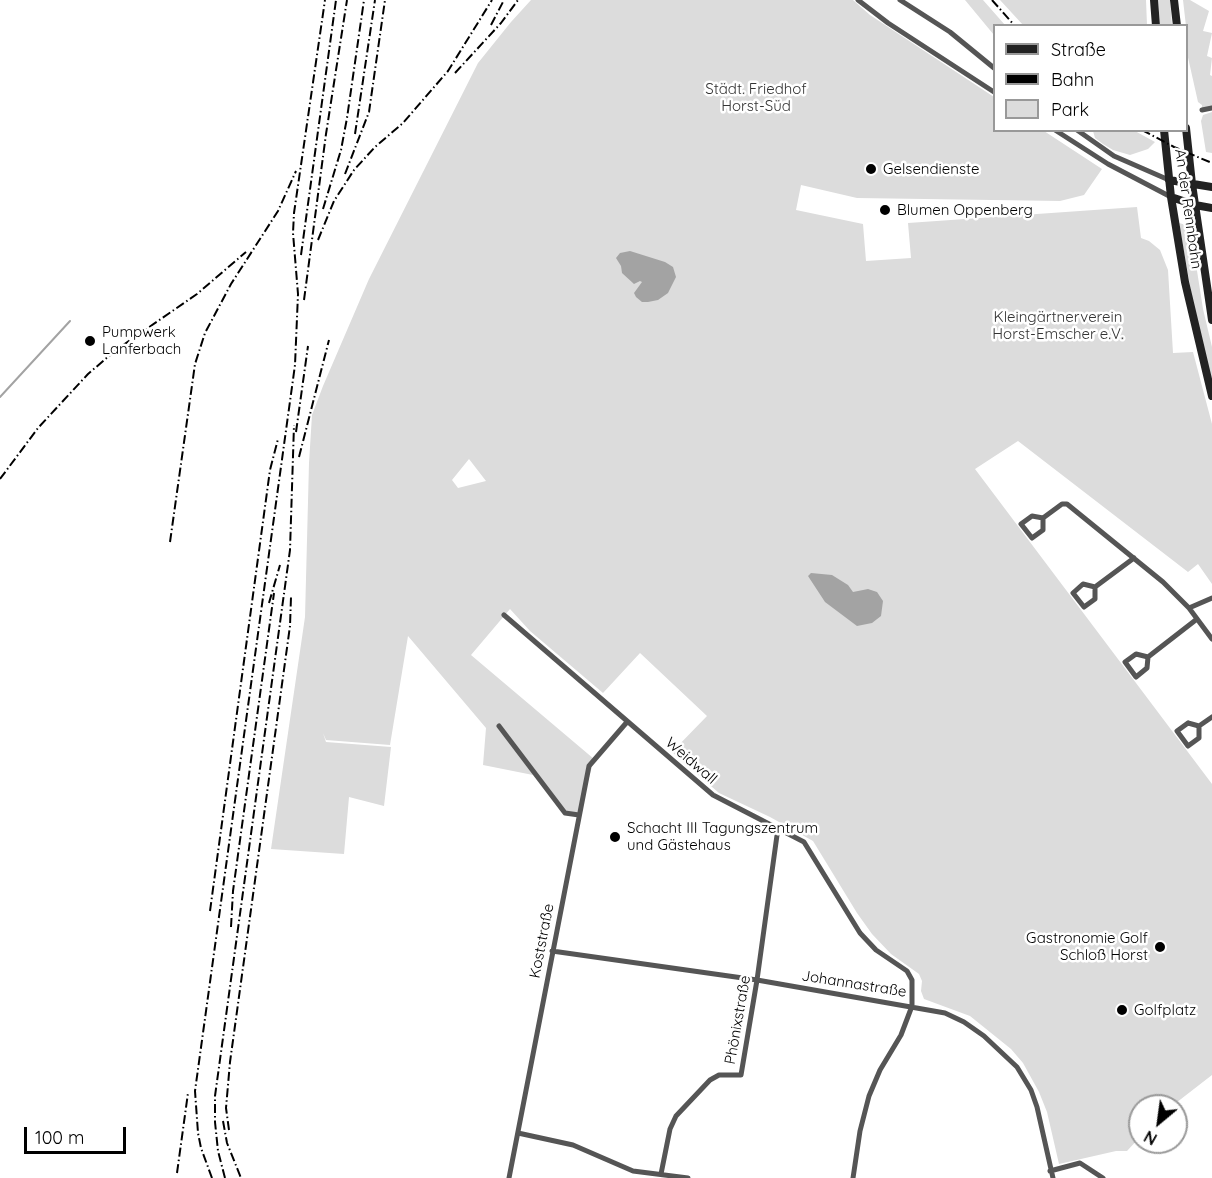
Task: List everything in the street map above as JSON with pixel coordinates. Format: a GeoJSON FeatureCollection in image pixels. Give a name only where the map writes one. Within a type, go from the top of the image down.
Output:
{"type":"FeatureCollection","features":[{"type":"Feature","properties":{"kind":"main road"},"geometry":{"type":"LineString","coordinates":[[1154,0],[1156,24]]}},
{"type":"Feature","properties":{"kind":"main road"},"geometry":{"type":"LineString","coordinates":[[1174,0],[1177,24]]}},
{"type":"Feature","properties":{"kind":"main road","name":"An der Rennbahn"},"geometry":{"type":"LineString","coordinates":[[1164,132],[1171,197],[1185,282],[1212,396]]}},
{"type":"Feature","properties":{"kind":"main road","name":"An der Rennbahn"},"geometry":{"type":"LineString","coordinates":[[1186,132],[1212,320]]}},
{"type":"Feature","properties":{"kind":"main road"},"geometry":{"type":"LineString","coordinates":[[1169,180],[1212,188]]}},
{"type":"Feature","properties":{"kind":"main road"},"geometry":{"type":"LineString","coordinates":[[1171,197],[1212,208]]}},
{"type":"Feature","properties":{"kind":"street"},"geometry":{"type":"LineString","coordinates":[[858,0],[888,23],[993,91]]}},
{"type":"Feature","properties":{"kind":"street"},"geometry":{"type":"LineString","coordinates":[[900,0],[950,33],[993,67]]}},
{"type":"Feature","properties":{"kind":"street"},"geometry":{"type":"LineString","coordinates":[[1202,110],[1212,108]]}},
{"type":"Feature","properties":{"kind":"street"},"geometry":{"type":"LineString","coordinates":[[1058,132],[1108,164],[1171,197]]}},
{"type":"Feature","properties":{"kind":"street"},"geometry":{"type":"LineString","coordinates":[[1080,132],[1114,156],[1169,180]]}},
{"type":"Feature","properties":{"kind":"street"},"geometry":{"type":"LineString","coordinates":[[1043,518],[1043,530],[1032,538],[1021,524],[1032,516],[1043,518],[1062,504],[1067,504],[1134,558],[1190,608],[1212,639]]}},
{"type":"Feature","properties":{"kind":"street"},"geometry":{"type":"LineString","coordinates":[[1095,587],[1134,558]]}},
{"type":"Feature","properties":{"kind":"street"},"geometry":{"type":"LineString","coordinates":[[1083,584],[1095,587],[1095,598],[1084,607],[1073,593],[1083,584]]}},
{"type":"Feature","properties":{"kind":"street"},"geometry":{"type":"LineString","coordinates":[[1190,608],[1212,598]]}},
{"type":"Feature","properties":{"kind":"street","name":"Weidwall"},"geometry":{"type":"LineString","coordinates":[[504,615],[713,795],[798,838],[809,848],[860,933],[876,950],[907,971],[912,980],[912,1006]]}},
{"type":"Feature","properties":{"kind":"street"},"geometry":{"type":"LineString","coordinates":[[1148,657],[1136,654],[1125,662],[1136,677],[1147,668],[1148,657],[1197,619]]}},
{"type":"Feature","properties":{"kind":"street"},"geometry":{"type":"LineString","coordinates":[[1199,726],[1199,738],[1188,746],[1177,731],[1188,723],[1199,726],[1212,717]]}},
{"type":"Feature","properties":{"kind":"street","name":"Koststraße"},"geometry":{"type":"LineString","coordinates":[[508,1178],[589,766],[627,722]]}},
{"type":"Feature","properties":{"kind":"street"},"geometry":{"type":"LineString","coordinates":[[499,726],[565,813],[579,815]]}},
{"type":"Feature","properties":{"kind":"street","name":"Phönixstraße"},"geometry":{"type":"LineString","coordinates":[[661,1174],[670,1130],[676,1116],[710,1080],[719,1075],[741,1075],[757,980],[777,828]]}},
{"type":"Feature","properties":{"kind":"street","name":"Johannastraße"},"geometry":{"type":"LineString","coordinates":[[552,951],[757,980],[945,1013],[964,1022],[984,1036],[1017,1067],[1031,1090],[1037,1107],[1051,1176]]}},
{"type":"Feature","properties":{"kind":"street"},"geometry":{"type":"LineString","coordinates":[[853,1178],[860,1131],[869,1096],[880,1070],[901,1035],[912,1006]]}},
{"type":"Feature","properties":{"kind":"street"},"geometry":{"type":"LineString","coordinates":[[518,1133],[573,1145],[632,1174],[661,1174],[688,1178]]}},
{"type":"Feature","properties":{"kind":"street"},"geometry":{"type":"LineString","coordinates":[[1051,1176],[1080,1163],[1103,1178]]}},
{"type":"Feature","properties":{"kind":"green space"},"geometry":{"type":"Polygon","coordinates":[[[531,0],[853,0],[870,15],[993,96],[993,132],[1046,132],[1102,169],[1084,195],[1060,201],[857,198],[801,185],[796,210],[863,224],[866,261],[911,258],[908,223],[1137,207],[1141,238],[1160,250],[1168,270],[1173,353],[1193,352],[1212,424],[1212,584],[1198,564],[1188,572],[1018,441],[975,469],[1212,784],[1212,1075],[1187,1094],[1128,1094],[1127,1151],[1116,1151],[1059,1164],[1047,1112],[1039,1092],[1023,1063],[1011,1049],[970,1016],[924,999],[919,974],[891,954],[872,934],[813,841],[770,817],[719,793],[672,752],[707,716],[640,653],[603,693],[530,631],[510,609],[471,655],[594,759],[579,815],[565,813],[538,776],[483,765],[486,728],[408,636],[390,745],[326,740],[323,733],[326,742],[391,747],[384,806],[349,797],[344,854],[271,849],[305,617],[312,415],[369,279],[478,63],[531,0]],[[469,459],[452,480],[458,488],[486,481],[469,459]]]}},
{"type":"Feature","properties":{"kind":"green space"},"geometry":{"type":"Polygon","coordinates":[[[965,0],[983,0],[1004,24],[993,24],[993,34],[965,0]]]}},
{"type":"Feature","properties":{"kind":"green space"},"geometry":{"type":"Polygon","coordinates":[[[1000,0],[1146,0],[1147,24],[1022,24],[1000,0]]]}},
{"type":"Feature","properties":{"kind":"green space"},"geometry":{"type":"Polygon","coordinates":[[[1158,0],[1170,0],[1172,24],[1160,24],[1158,0]]]}},
{"type":"Feature","properties":{"kind":"green space"},"geometry":{"type":"Polygon","coordinates":[[[1183,0],[1190,0],[1209,11],[1203,31],[1212,33],[1207,56],[1212,58],[1210,75],[1212,76],[1212,108],[1202,110],[1202,105],[1198,102],[1188,57],[1188,24],[1186,24],[1183,0]]]}},
{"type":"Feature","properties":{"kind":"green space"},"geometry":{"type":"Polygon","coordinates":[[[1212,112],[1212,153],[1206,152],[1201,121],[1203,115],[1212,112]]]}},
{"type":"Feature","properties":{"kind":"green space"},"geometry":{"type":"Polygon","coordinates":[[[1093,132],[1137,132],[1155,142],[1148,149],[1130,155],[1113,150],[1095,138],[1093,132]]]}},
{"type":"Feature","properties":{"kind":"green space"},"geometry":{"type":"Polygon","coordinates":[[[1179,223],[1190,226],[1203,309],[1212,347],[1212,381],[1192,297],[1179,223]]]}},
{"type":"Feature","properties":{"kind":"shaded area"},"geometry":{"type":"Polygon","coordinates":[[[630,251],[665,262],[673,267],[676,277],[668,293],[658,300],[648,302],[642,302],[636,297],[634,293],[642,282],[634,284],[622,273],[616,258],[620,253],[630,251]]]}},
{"type":"Feature","properties":{"kind":"shaded area"},"geometry":{"type":"Polygon","coordinates":[[[811,573],[832,575],[848,585],[853,592],[868,589],[877,592],[883,601],[881,616],[872,623],[857,626],[825,602],[808,576],[811,573]]]}},
{"type":"Feature","properties":{"kind":"waterway"},"geometry":{"type":"LineString","coordinates":[[0,397],[70,321]]}},
{"type":"Feature","properties":{"kind":"railway"},"geometry":{"type":"LineString","coordinates":[[212,1178],[198,1133],[195,1091],[295,365],[298,294],[293,233],[294,213],[325,0]]}},
{"type":"Feature","properties":{"kind":"railway"},"geometry":{"type":"LineString","coordinates":[[301,255],[336,0]]}},
{"type":"Feature","properties":{"kind":"railway"},"geometry":{"type":"LineString","coordinates":[[304,300],[347,0]]}},
{"type":"Feature","properties":{"kind":"railway"},"geometry":{"type":"LineString","coordinates":[[323,209],[341,150],[364,0]]}},
{"type":"Feature","properties":{"kind":"railway"},"geometry":{"type":"LineString","coordinates":[[355,134],[375,0]]}},
{"type":"Feature","properties":{"kind":"railway"},"geometry":{"type":"LineString","coordinates":[[345,174],[369,112],[385,0]]}},
{"type":"Feature","properties":{"kind":"railway"},"geometry":{"type":"LineString","coordinates":[[318,240],[334,201],[354,170],[375,147],[403,123],[448,71],[492,0]]}},
{"type":"Feature","properties":{"kind":"railway"},"geometry":{"type":"LineString","coordinates":[[491,25],[504,0]]}},
{"type":"Feature","properties":{"kind":"railway"},"geometry":{"type":"LineString","coordinates":[[455,73],[501,23],[518,0]]}},
{"type":"Feature","properties":{"kind":"railway"},"geometry":{"type":"LineString","coordinates":[[992,0],[1013,24]]}},
{"type":"Feature","properties":{"kind":"railway"},"geometry":{"type":"LineString","coordinates":[[1146,132],[1212,163]]}},
{"type":"Feature","properties":{"kind":"railway"},"geometry":{"type":"LineString","coordinates":[[170,542],[195,364],[205,333],[231,284],[278,211],[296,171]]}},
{"type":"Feature","properties":{"kind":"railway"},"geometry":{"type":"LineString","coordinates":[[0,479],[38,428],[88,374],[116,350],[197,294],[246,252]]}},
{"type":"Feature","properties":{"kind":"railway"},"geometry":{"type":"LineString","coordinates":[[299,457],[329,340]]}},
{"type":"Feature","properties":{"kind":"railway"},"geometry":{"type":"LineString","coordinates":[[296,432],[308,346]]}},
{"type":"Feature","properties":{"kind":"railway"},"geometry":{"type":"LineString","coordinates":[[225,1178],[218,1151],[215,1096],[290,550],[294,425]]}},
{"type":"Feature","properties":{"kind":"railway"},"geometry":{"type":"LineString","coordinates":[[210,911],[270,470],[278,439]]}},
{"type":"Feature","properties":{"kind":"railway"},"geometry":{"type":"LineString","coordinates":[[269,603],[280,565]]}},
{"type":"Feature","properties":{"kind":"railway"},"geometry":{"type":"LineString","coordinates":[[231,927],[233,891],[274,593]]}},
{"type":"Feature","properties":{"kind":"railway"},"geometry":{"type":"LineString","coordinates":[[229,1130],[226,1108],[230,1062],[290,626],[291,597]]}},
{"type":"Feature","properties":{"kind":"railway"},"geometry":{"type":"LineString","coordinates":[[177,1173],[188,1093]]}},
{"type":"Feature","properties":{"kind":"railway"},"geometry":{"type":"LineString","coordinates":[[223,1121],[227,1143],[241,1178]]}},
{"type":"Feature","properties":{"kind":"place","name":"Gelsendienste"},"geometry":{"type":"Point","coordinates":[871,169]}},
{"type":"Feature","properties":{"kind":"place","name":"Blumen Oppenberg"},"geometry":{"type":"Point","coordinates":[885,210]}},
{"type":"Feature","properties":{"kind":"place","name":"Pumpwerk Lanferbach"},"geometry":{"type":"Point","coordinates":[90,341]}},
{"type":"Feature","properties":{"kind":"place","name":"Schacht III Tagungszentrum und Gästehaus"},"geometry":{"type":"Point","coordinates":[615,837]}},
{"type":"Feature","properties":{"kind":"place","name":"Gastronomie Golf Schloß Horst"},"geometry":{"type":"Point","coordinates":[1160,947]}},
{"type":"Feature","properties":{"kind":"place","name":"Golfplatz"},"geometry":{"type":"Point","coordinates":[1122,1010]}},
{"type":"Feature","properties":{"kind":"park label","name":"Städt. Friedhof Horst-Süd"},"geometry":{"type":"Point","coordinates":[756,98]}},
{"type":"Feature","properties":{"kind":"park label","name":"Kleingärtnerverein Horst-Emscher e.V."},"geometry":{"type":"Point","coordinates":[1058,326]}}]}
